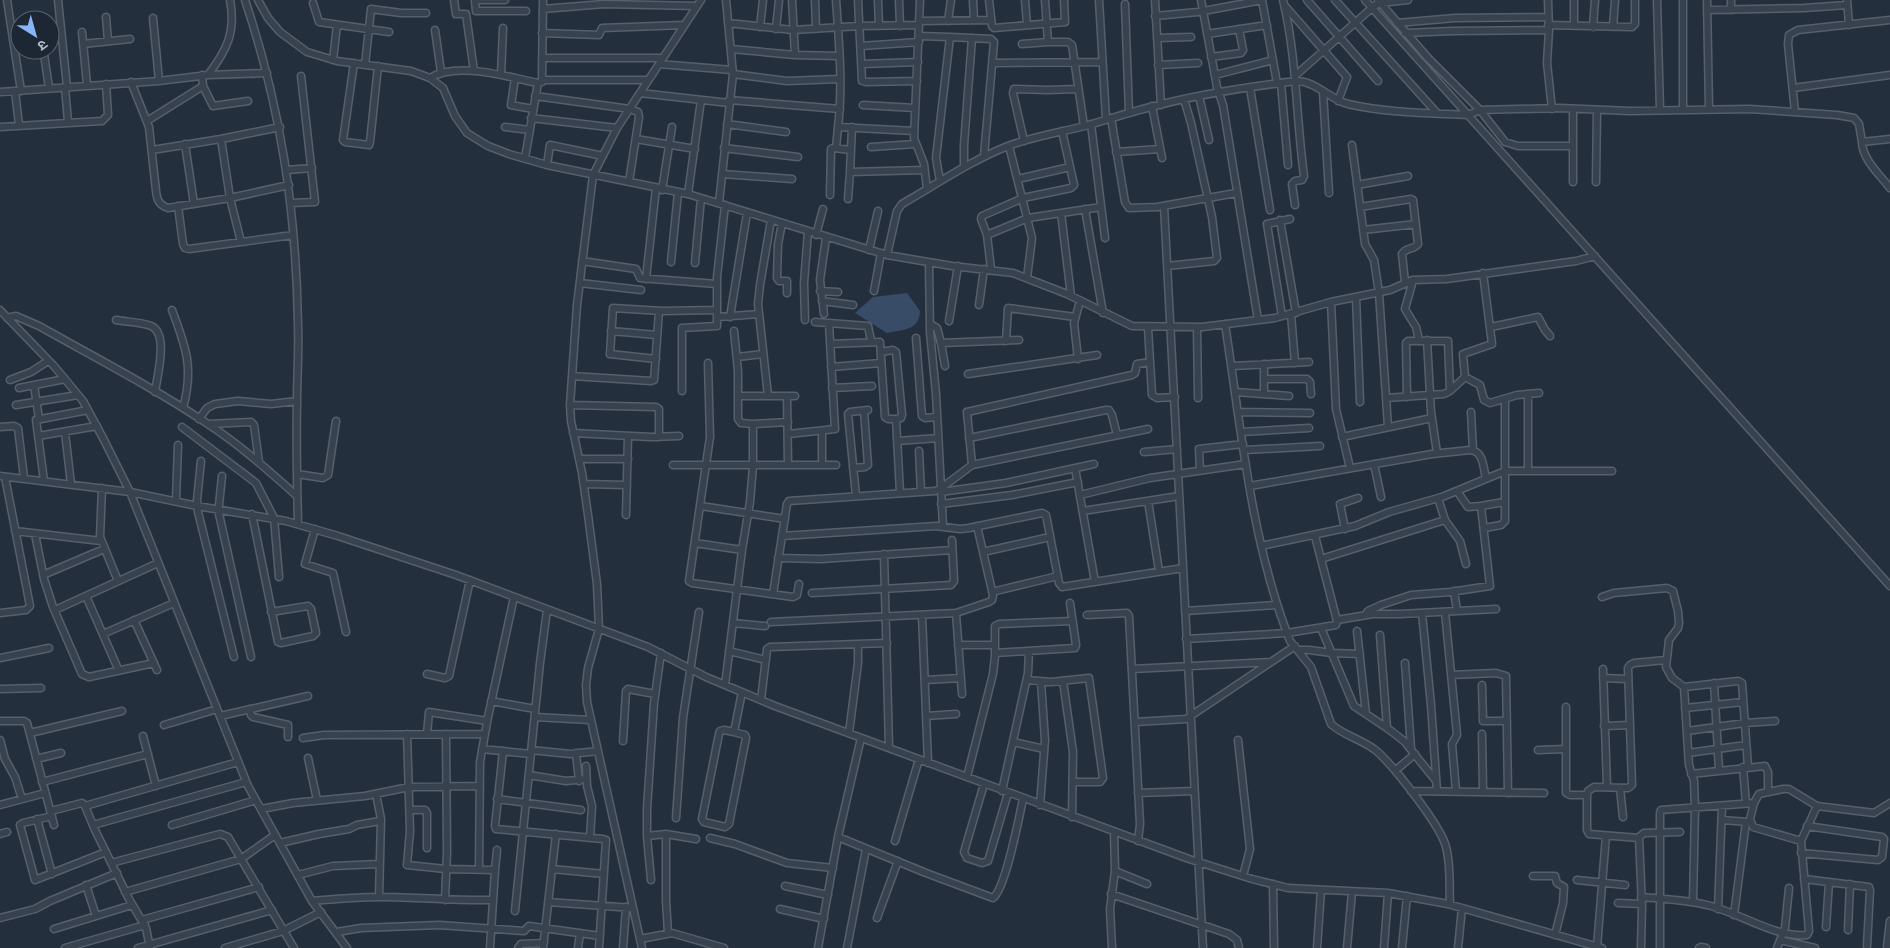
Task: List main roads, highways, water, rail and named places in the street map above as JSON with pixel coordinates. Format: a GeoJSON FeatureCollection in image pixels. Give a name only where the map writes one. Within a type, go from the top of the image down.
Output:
{"type":"FeatureCollection","features":[{"type":"Feature","properties":{"kind":"water"},"geometry":{"type":"Polygon","coordinates":[[[907,293],[920,311],[919,318],[914,326],[905,330],[887,333],[855,313],[873,297],[907,293]]]}}]}
